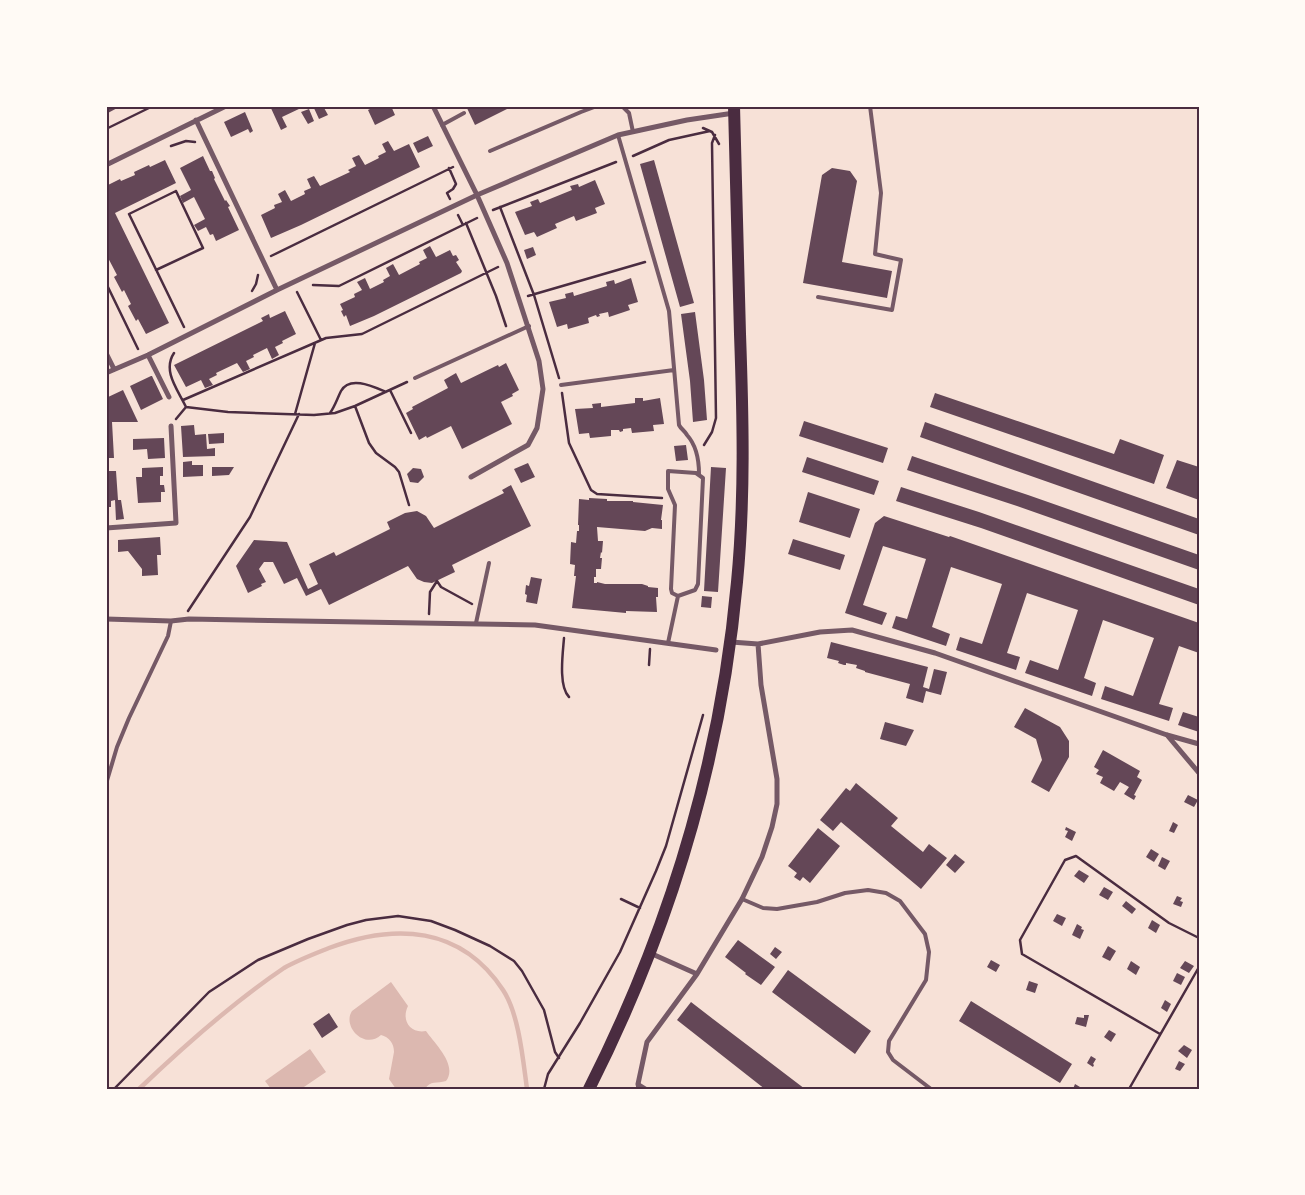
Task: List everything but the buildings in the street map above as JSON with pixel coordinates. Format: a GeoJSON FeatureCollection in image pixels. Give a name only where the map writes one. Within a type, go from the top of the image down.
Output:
{"type":"FeatureCollection","features":[{"type":"Feature","properties":{"kind":"main road"},"geometry":{"type":"LineString","coordinates":[[589,1089],[650,953],[679,871],[712,749],[731,642],[740,554],[743,460],[734,110]]}},
{"type":"Feature","properties":{"kind":"street"},"geometry":{"type":"LineString","coordinates":[[106,165],[226,106]]}},
{"type":"Feature","properties":{"kind":"street"},"geometry":{"type":"LineString","coordinates":[[433,106],[477,195],[507,263],[529,326],[539,361],[543,389],[537,428],[528,444],[471,477]]}},
{"type":"Feature","properties":{"kind":"street"},"geometry":{"type":"LineString","coordinates":[[106,373],[148,355],[277,290],[477,195],[618,135],[734,110]]}},
{"type":"Feature","properties":{"kind":"street"},"geometry":{"type":"LineString","coordinates":[[196,120],[277,290]]}},
{"type":"Feature","properties":{"kind":"street"},"geometry":{"type":"LineString","coordinates":[[106,353],[114,369]]}},
{"type":"Feature","properties":{"kind":"street"},"geometry":{"type":"LineString","coordinates":[[148,355],[169,396]]}},
{"type":"Feature","properties":{"kind":"street"},"geometry":{"type":"LineString","coordinates":[[106,528],[176,523],[171,426]]}},
{"type":"Feature","properties":{"kind":"street"},"geometry":{"type":"LineString","coordinates":[[106,619],[535,625],[716,650]]}},
{"type":"Feature","properties":{"kind":"street"},"geometry":{"type":"LineString","coordinates":[[731,642],[758,644],[820,632],[852,630],[934,653],[1167,735],[1199,744]]}},
{"type":"Feature","properties":{"kind":"street"},"geometry":{"type":"LineString","coordinates":[[639,1086],[647,1042],[697,974],[742,898],[768,843],[777,804],[775,766],[762,685],[758,644]]}},
{"type":"Feature","properties":{"kind":"street"},"geometry":{"type":"LineString","coordinates":[[1167,735],[1199,773]]}},
{"type":"Feature","properties":{"kind":"street"},"geometry":{"type":"LineString","coordinates":[[650,953],[697,974]]}},
{"type":"Feature","properties":{"kind":"lane"},"geometry":{"type":"LineString","coordinates":[[490,151],[597,106]]}},
{"type":"Feature","properties":{"kind":"lane"},"geometry":{"type":"LineString","coordinates":[[622,106],[629,113],[633,132]]}},
{"type":"Feature","properties":{"kind":"lane"},"geometry":{"type":"LineString","coordinates":[[818,297],[892,310],[901,260],[875,254],[881,193],[870,106]]}},
{"type":"Feature","properties":{"kind":"lane"},"geometry":{"type":"LineString","coordinates":[[442,125],[464,113]]}},
{"type":"Feature","properties":{"kind":"lane"},"geometry":{"type":"LineString","coordinates":[[618,135],[669,311],[679,425],[689,437],[696,451],[699,474]]}},
{"type":"Feature","properties":{"kind":"lane"},"geometry":{"type":"LineString","coordinates":[[415,378],[529,326]]}},
{"type":"Feature","properties":{"kind":"lane"},"geometry":{"type":"LineString","coordinates":[[561,384],[674,370]]}},
{"type":"Feature","properties":{"kind":"lane"},"geometry":{"type":"LineString","coordinates":[[668,471],[696,473],[703,478],[698,584],[695,590],[678,596],[672,593],[671,589],[675,505],[668,489],[668,471]]}},
{"type":"Feature","properties":{"kind":"lane"},"geometry":{"type":"LineString","coordinates":[[476,623],[489,563]]}},
{"type":"Feature","properties":{"kind":"lane"},"geometry":{"type":"LineString","coordinates":[[668,643],[678,596]]}},
{"type":"Feature","properties":{"kind":"lane"},"geometry":{"type":"LineString","coordinates":[[106,784],[117,747],[168,636],[171,621]]}},
{"type":"Feature","properties":{"kind":"lane"},"geometry":{"type":"LineString","coordinates":[[742,898],[763,908],[777,909],[817,902],[846,893],[868,890],[886,893],[900,901],[925,934],[929,952],[926,980],[889,1041],[888,1052],[892,1060],[931,1089]]}},
{"type":"Feature","properties":{"kind":"lane"},"geometry":{"type":"LineString","coordinates":[[639,1086],[646,1089]]}},
{"type":"Feature","properties":{"kind":"path"},"geometry":{"type":"LineString","coordinates":[[106,129],[153,106]]}},
{"type":"Feature","properties":{"kind":"path"},"geometry":{"type":"LineString","coordinates":[[701,128],[710,131],[719,144]]}},
{"type":"Feature","properties":{"kind":"path"},"geometry":{"type":"LineString","coordinates":[[312,285],[339,286],[485,214],[626,159],[668,140],[710,131]]}},
{"type":"Feature","properties":{"kind":"path"},"geometry":{"type":"LineString","coordinates":[[696,451],[707,441],[716,418],[712,143],[714,135]]}},
{"type":"Feature","properties":{"kind":"path"},"geometry":{"type":"LineString","coordinates":[[167,147],[186,141],[194,141],[199,144]]}},
{"type":"Feature","properties":{"kind":"path"},"geometry":{"type":"LineString","coordinates":[[263,260],[461,163]]}},
{"type":"Feature","properties":{"kind":"path"},"geometry":{"type":"LineString","coordinates":[[447,193],[453,190],[456,184],[449,168]]}},
{"type":"Feature","properties":{"kind":"path"},"geometry":{"type":"LineString","coordinates":[[156,270],[203,248],[176,191],[129,214],[156,270],[184,327],[192,323]]}},
{"type":"Feature","properties":{"kind":"path"},"geometry":{"type":"LineString","coordinates":[[466,223],[487,272],[509,336]]}},
{"type":"Feature","properties":{"kind":"path"},"geometry":{"type":"LineString","coordinates":[[183,400],[322,340],[362,334],[520,256]]}},
{"type":"Feature","properties":{"kind":"path"},"geometry":{"type":"LineString","coordinates":[[520,299],[654,259]]}},
{"type":"Feature","properties":{"kind":"path"},"geometry":{"type":"LineString","coordinates":[[249,294],[256,284],[258,271]]}},
{"type":"Feature","properties":{"kind":"path"},"geometry":{"type":"LineString","coordinates":[[106,283],[138,349],[146,345]]}},
{"type":"Feature","properties":{"kind":"path"},"geometry":{"type":"LineString","coordinates":[[304,288],[297,292],[322,340]]}},
{"type":"Feature","properties":{"kind":"path"},"geometry":{"type":"LineString","coordinates":[[189,619],[188,609],[250,517],[297,414],[315,343]]}},
{"type":"Feature","properties":{"kind":"path"},"geometry":{"type":"LineString","coordinates":[[177,351],[171,359],[169,368],[186,406]]}},
{"type":"Feature","properties":{"kind":"path"},"geometry":{"type":"LineString","coordinates":[[186,406],[228,412],[329,414],[355,406],[415,378]]}},
{"type":"Feature","properties":{"kind":"path"},"geometry":{"type":"LineString","coordinates":[[329,414],[342,391],[349,384],[362,383],[388,391],[411,433]]}},
{"type":"Feature","properties":{"kind":"path"},"geometry":{"type":"LineString","coordinates":[[171,426],[186,406]]}},
{"type":"Feature","properties":{"kind":"path"},"geometry":{"type":"LineString","coordinates":[[355,406],[369,443],[376,452],[395,466],[399,472],[409,506]]}},
{"type":"Feature","properties":{"kind":"path"},"geometry":{"type":"LineString","coordinates":[[429,610],[430,592],[437,581],[442,587],[479,608]]}},
{"type":"Feature","properties":{"kind":"path"},"geometry":{"type":"LineString","coordinates":[[564,629],[562,679],[568,697]]}},
{"type":"Feature","properties":{"kind":"path"},"geometry":{"type":"LineString","coordinates":[[649,665],[651,641]]}},
{"type":"Feature","properties":{"kind":"path"},"geometry":{"type":"LineString","coordinates":[[544,1089],[548,1074],[610,971],[640,908],[666,846],[704,712]]}},
{"type":"Feature","properties":{"kind":"path"},"geometry":{"type":"LineString","coordinates":[[1160,1034],[1022,954],[1020,940],[1065,860],[1076,856],[1169,923],[1199,938]]}},
{"type":"Feature","properties":{"kind":"path"},"geometry":{"type":"LineString","coordinates":[[620,899],[640,908]]}},
{"type":"Feature","properties":{"kind":"path"},"geometry":{"type":"LineString","coordinates":[[114,1089],[209,992],[258,960],[347,925],[366,920],[398,916],[431,921],[455,930],[490,946],[514,961],[522,971],[544,1010],[555,1052],[559,1058]]}},
{"type":"Feature","properties":{"kind":"path"},"geometry":{"type":"LineString","coordinates":[[1129,1089],[1199,967]]}},
{"type":"Feature","properties":{"kind":"shaded area"},"geometry":{"type":"Polygon","coordinates":[[[391,982],[408,1006],[406,1021],[408,1025],[415,1030],[426,1031],[444,1055],[449,1068],[449,1075],[446,1081],[431,1083],[425,1089],[396,1089],[389,1079],[394,1052],[390,1041],[381,1035],[368,1040],[356,1034],[352,1029],[350,1017],[352,1011],[391,982]]]}},
{"type":"Feature","properties":{"kind":"shaded area"},"geometry":{"type":"Polygon","coordinates":[[[310,1049],[326,1072],[301,1089],[271,1089],[265,1081],[310,1049]]]}},
{"type":"Feature","properties":{"kind":"waterway"},"geometry":{"type":"LineString","coordinates":[[139,1089],[209,1025],[284,968],[329,948],[354,940],[402,933],[425,936],[447,942],[467,953],[486,969],[503,990],[517,1024],[527,1089]]}}]}
